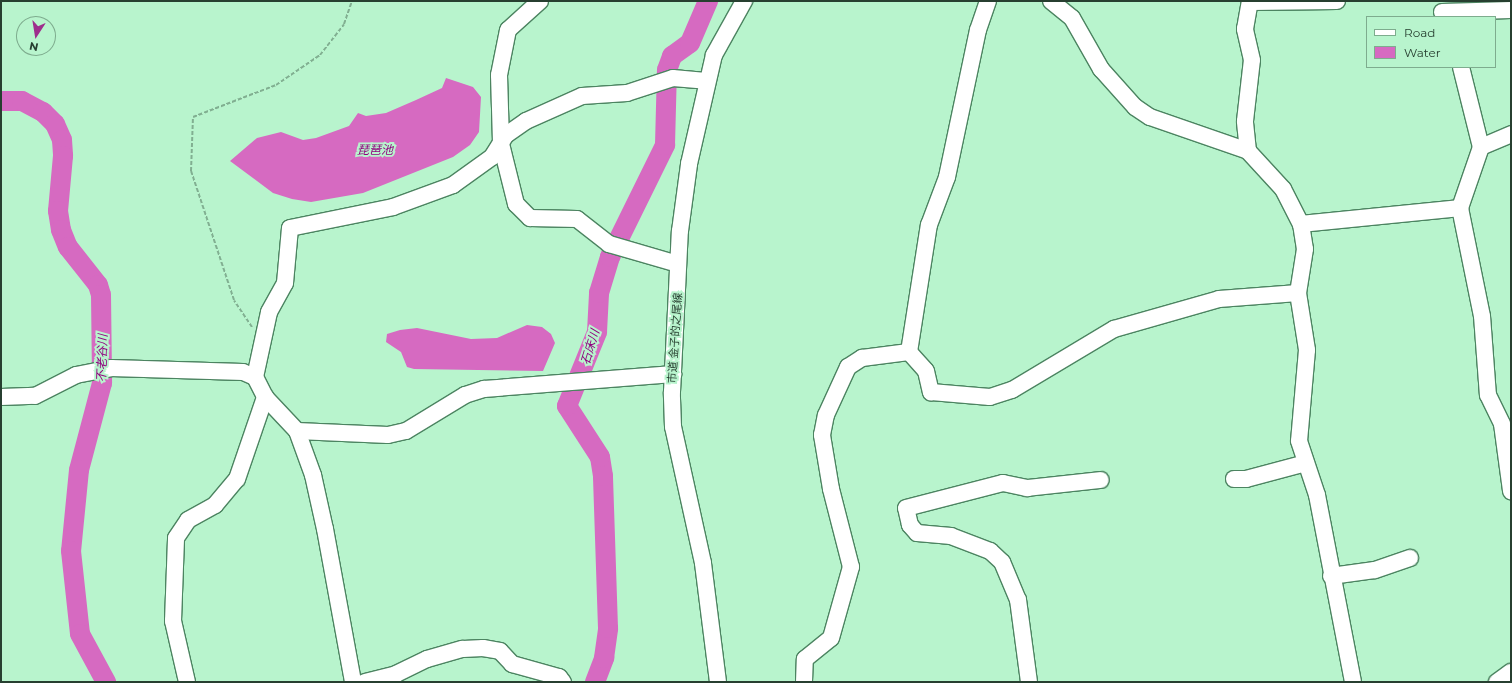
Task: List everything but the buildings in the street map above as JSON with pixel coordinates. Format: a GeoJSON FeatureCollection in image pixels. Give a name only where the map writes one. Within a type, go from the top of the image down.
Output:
{"type":"FeatureCollection","features":[{"type":"Feature","properties":{"kind":"street"},"geometry":{"type":"LineString","coordinates":[[540,1],[508,30],[499,75],[501,144],[516,204],[522,212],[540,220],[577,219],[615,246],[671,262]]}},
{"type":"Feature","properties":{"kind":"street","name":"市道 金子的之尾線"},"geometry":{"type":"LineString","coordinates":[[718,682],[703,563],[673,427],[673,374],[680,232],[706,81],[714,55],[744,1]]}},
{"type":"Feature","properties":{"kind":"street"},"geometry":{"type":"LineString","coordinates":[[909,352],[929,225],[947,177],[978,30],[988,1]]}},
{"type":"Feature","properties":{"kind":"street"},"geometry":{"type":"LineString","coordinates":[[1051,1],[1072,18],[1101,69],[1135,107],[1150,117],[1248,150],[1283,189],[1301,224],[1305,249],[1298,293],[1307,350],[1298,427],[1306,463],[1317,495],[1331,576],[1353,682]]}},
{"type":"Feature","properties":{"kind":"street"},"geometry":{"type":"LineString","coordinates":[[1248,150],[1245,121],[1252,60],[1245,29],[1250,2],[1337,1]]}},
{"type":"Feature","properties":{"kind":"street"},"geometry":{"type":"LineString","coordinates":[[1441,10],[1511,10]]}},
{"type":"Feature","properties":{"kind":"street"},"geometry":{"type":"LineString","coordinates":[[1461,68],[1481,147],[1460,208],[1482,316],[1488,395],[1502,424],[1511,491]]}},
{"type":"Feature","properties":{"kind":"street"},"geometry":{"type":"LineString","coordinates":[[255,378],[269,312],[285,283],[290,228],[394,207],[453,185],[492,157],[506,135],[550,107],[582,96],[627,94],[666,80],[706,81]]}},
{"type":"Feature","properties":{"kind":"street"},"geometry":{"type":"LineString","coordinates":[[1481,147],[1511,134]]}},
{"type":"Feature","properties":{"kind":"street"},"geometry":{"type":"LineString","coordinates":[[1301,224],[1460,208]]}},
{"type":"Feature","properties":{"kind":"street"},"geometry":{"type":"LineString","coordinates":[[909,352],[926,371],[931,392],[990,397],[1012,390],[1114,328],[1219,298],[1298,293]]}},
{"type":"Feature","properties":{"kind":"street"},"geometry":{"type":"LineString","coordinates":[[804,682],[805,659],[831,638],[851,567],[829,473],[822,434],[826,415],[848,367],[862,358],[909,352]]}},
{"type":"Feature","properties":{"kind":"street"},"geometry":{"type":"LineString","coordinates":[[1,397],[35,396],[90,371],[111,368],[243,372],[255,378],[265,397],[297,431],[324,521],[353,682]]}},
{"type":"Feature","properties":{"kind":"street"},"geometry":{"type":"LineString","coordinates":[[297,431],[388,435],[418,425],[465,395],[484,389],[673,374]]}},
{"type":"Feature","properties":{"kind":"street"},"geometry":{"type":"LineString","coordinates":[[187,682],[173,621],[176,538],[188,520],[215,505],[237,480],[265,397]]}},
{"type":"Feature","properties":{"kind":"street"},"geometry":{"type":"LineString","coordinates":[[1234,479],[1246,479],[1306,463]]}},
{"type":"Feature","properties":{"kind":"street"},"geometry":{"type":"LineString","coordinates":[[1029,682],[1018,600],[1002,562],[990,551],[951,536],[917,533],[910,525],[906,508],[1003,483],[1027,488],[1101,480]]}},
{"type":"Feature","properties":{"kind":"street"},"geometry":{"type":"LineString","coordinates":[[1331,576],[1375,570],[1410,558]]}},
{"type":"Feature","properties":{"kind":"street"},"geometry":{"type":"LineString","coordinates":[[365,682],[396,674],[427,659],[463,649],[483,648],[500,651],[512,664],[559,677],[563,682]]}},
{"type":"Feature","properties":{"kind":"street"},"geometry":{"type":"LineString","coordinates":[[1497,682],[1511,672]]}},
{"type":"Feature","properties":{"kind":"path"},"geometry":{"type":"LineString","coordinates":[[263,337],[248,323],[234,300],[202,208],[191,171],[192,123],[197,113],[276,85],[320,55],[344,24],[352,1]]}},
{"type":"Feature","properties":{"kind":"water","name":"琵琶池"},"geometry":{"type":"Polygon","coordinates":[[[446,78],[473,87],[481,97],[479,132],[470,145],[453,157],[363,193],[311,202],[292,199],[273,193],[230,161],[257,138],[281,132],[303,140],[316,138],[349,126],[358,113],[366,116],[386,113],[442,88],[446,78]]]}},
{"type":"Feature","properties":{"kind":"water"},"geometry":{"type":"Polygon","coordinates":[[[527,325],[542,327],[551,334],[555,343],[543,371],[414,369],[407,367],[401,352],[386,342],[387,334],[400,330],[417,328],[471,339],[497,338],[527,325]]]}},
{"type":"Feature","properties":{"kind":"waterway","name":"石床川"},"geometry":{"type":"LineString","coordinates":[[595,682],[604,658],[608,628],[603,476],[600,457],[567,406],[597,332],[599,293],[610,257],[665,145],[667,70],[672,56],[690,43],[708,1]]}},
{"type":"Feature","properties":{"kind":"waterway","name":"不老谷川"},"geometry":{"type":"LineString","coordinates":[[1,101],[22,101],[43,112],[55,124],[62,140],[63,156],[58,211],[61,230],[68,247],[98,285],[101,295],[102,383],[79,470],[71,551],[80,634],[106,682]]}}]}
